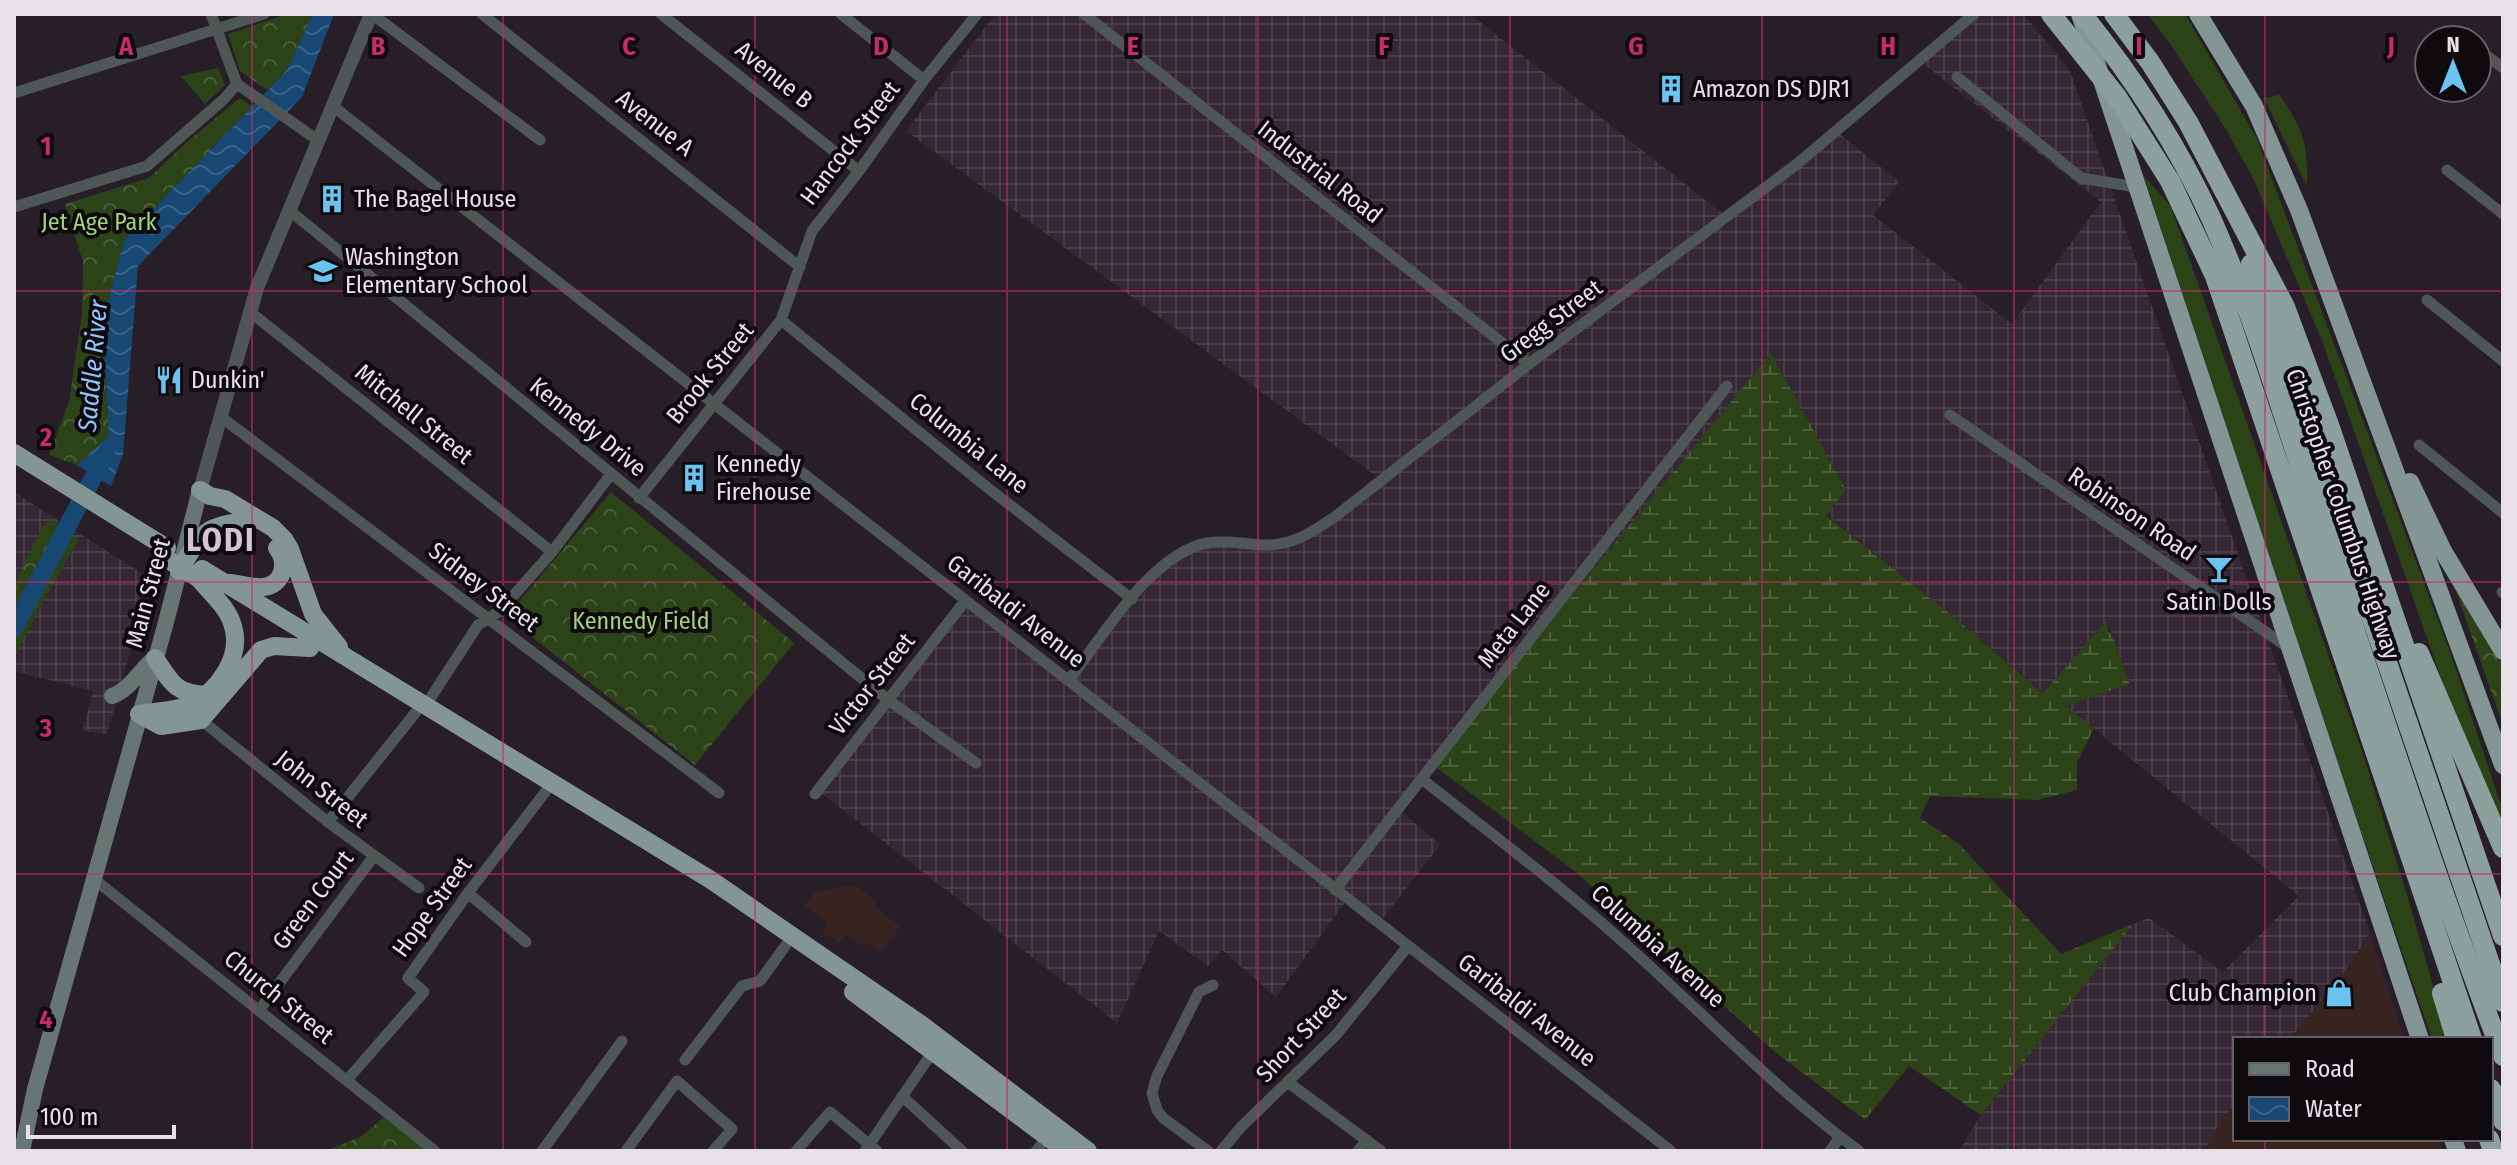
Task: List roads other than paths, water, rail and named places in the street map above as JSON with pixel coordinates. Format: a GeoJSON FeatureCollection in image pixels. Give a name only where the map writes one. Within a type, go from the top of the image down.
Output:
{"type":"FeatureCollection","features":[{"type":"Feature","properties":{"kind":"highway","name":"Christopher Columbus Highway"},"geometry":{"type":"LineString","coordinates":[[2051,14],[2117,97],[2170,181],[2215,276],[2471,1037]]}},
{"type":"Feature","properties":{"kind":"highway","name":"Christopher Columbus Highway"},"geometry":{"type":"LineString","coordinates":[[2081,14],[2122,66],[2161,124],[2195,186],[2237,283],[2457,931],[2503,1056]]}},
{"type":"Feature","properties":{"kind":"highway"},"geometry":{"type":"LineString","coordinates":[[2081,14],[2419,1037]]}},
{"type":"Feature","properties":{"kind":"highway"},"geometry":{"type":"LineString","coordinates":[[2198,14],[2254,106],[2299,210],[2503,765]]}},
{"type":"Feature","properties":{"kind":"highway","name":"Christopher Columbus Highway"},"geometry":{"type":"LineString","coordinates":[[2116,17],[2170,92],[2221,182],[2292,325],[2363,523],[2503,936]]}},
{"type":"Feature","properties":{"kind":"highway","name":"Christopher Columbus Highway"},"geometry":{"type":"LineString","coordinates":[[2221,182],[2503,1002]]}},
{"type":"Feature","properties":{"kind":"highway"},"geometry":{"type":"LineString","coordinates":[[2353,357],[2443,551],[2503,651]]}},
{"type":"Feature","properties":{"kind":"highway"},"geometry":{"type":"LineString","coordinates":[[14,453],[48,481]]}},
{"type":"Feature","properties":{"kind":"highway"},"geometry":{"type":"LineString","coordinates":[[14,466],[48,481],[165,552],[310,648],[622,824],[766,916],[943,1041],[1088,1151]]}},
{"type":"Feature","properties":{"kind":"highway"},"geometry":{"type":"LineString","coordinates":[[205,493],[217,509],[265,536],[282,555],[283,571],[279,580],[264,587],[223,582]]}},
{"type":"Feature","properties":{"kind":"highway"},"geometry":{"type":"LineString","coordinates":[[205,493],[225,499],[273,528],[284,539],[313,614],[346,656]]}},
{"type":"Feature","properties":{"kind":"highway"},"geometry":{"type":"LineString","coordinates":[[179,571],[205,531],[217,524],[241,522]]}},
{"type":"Feature","properties":{"kind":"highway"},"geometry":{"type":"LineString","coordinates":[[2363,523],[2503,848]]}},
{"type":"Feature","properties":{"kind":"highway"},"geometry":{"type":"LineString","coordinates":[[200,574],[223,582],[346,656],[546,791],[786,945],[934,1050],[1042,1144],[1066,1151]]}},
{"type":"Feature","properties":{"kind":"highway"},"geometry":{"type":"LineString","coordinates":[[139,714],[186,706],[206,695],[230,664],[235,638],[232,621],[200,574]]}},
{"type":"Feature","properties":{"kind":"highway"},"geometry":{"type":"LineString","coordinates":[[139,714],[161,726],[201,720],[255,654],[274,646],[310,648]]}},
{"type":"Feature","properties":{"kind":"highway"},"geometry":{"type":"LineString","coordinates":[[155,658],[175,688],[193,695],[206,695]]}},
{"type":"Feature","properties":{"kind":"highway"},"geometry":{"type":"LineString","coordinates":[[2398,823],[2402,859],[2455,1037]]}},
{"type":"Feature","properties":{"kind":"highway"},"geometry":{"type":"LineString","coordinates":[[2493,1094],[2503,1121]]}},
{"type":"Feature","properties":{"kind":"main road","name":"Main Street"},"geometry":{"type":"LineString","coordinates":[[22,1151],[35,1089],[139,714],[179,571],[205,493]]}},
{"type":"Feature","properties":{"kind":"main road"},"geometry":{"type":"LineString","coordinates":[[112,696],[129,688],[139,671],[155,658]]}},
{"type":"Feature","properties":{"kind":"street"},"geometry":{"type":"LineString","coordinates":[[211,14],[237,84],[319,141]]}},
{"type":"Feature","properties":{"kind":"street"},"geometry":{"type":"LineString","coordinates":[[14,93],[264,14]]}},
{"type":"Feature","properties":{"kind":"street"},"geometry":{"type":"LineString","coordinates":[[372,14],[540,140]]}},
{"type":"Feature","properties":{"kind":"street","name":"Main Street"},"geometry":{"type":"LineString","coordinates":[[205,493],[249,311],[372,14]]}},
{"type":"Feature","properties":{"kind":"street","name":"Avenue A"},"geometry":{"type":"LineString","coordinates":[[482,14],[800,267]]}},
{"type":"Feature","properties":{"kind":"street","name":"Avenue B"},"geometry":{"type":"LineString","coordinates":[[661,14],[859,171]]}},
{"type":"Feature","properties":{"kind":"street"},"geometry":{"type":"LineString","coordinates":[[841,14],[924,80]]}},
{"type":"Feature","properties":{"kind":"street","name":"Hancock Street"},"geometry":{"type":"LineString","coordinates":[[800,267],[812,231],[977,14]]}},
{"type":"Feature","properties":{"kind":"street","name":"Industrial Road"},"geometry":{"type":"LineString","coordinates":[[1084,14],[1529,364]]}},
{"type":"Feature","properties":{"kind":"street","name":"Gregg Street"},"geometry":{"type":"LineString","coordinates":[[1069,680],[1153,572],[1177,554],[1190,548],[1227,542],[1276,545],[1304,537],[1336,516],[1529,364],[1797,164],[1974,14]]}},
{"type":"Feature","properties":{"kind":"street"},"geometry":{"type":"LineString","coordinates":[[1957,77],[2081,178],[2136,187]]}},
{"type":"Feature","properties":{"kind":"street"},"geometry":{"type":"LineString","coordinates":[[14,207],[147,166],[237,84]]}},
{"type":"Feature","properties":{"kind":"street","name":"Garibaldi Avenue"},"geometry":{"type":"LineString","coordinates":[[334,107],[1671,1151]]}},
{"type":"Feature","properties":{"kind":"street"},"geometry":{"type":"LineString","coordinates":[[2447,170],[2503,214]]}},
{"type":"Feature","properties":{"kind":"street","name":"Kennedy Drive"},"geometry":{"type":"LineString","coordinates":[[289,210],[887,699],[976,763]]}},
{"type":"Feature","properties":{"kind":"street","name":"Brook Street"},"geometry":{"type":"LineString","coordinates":[[639,498],[781,320],[800,267]]}},
{"type":"Feature","properties":{"kind":"street"},"geometry":{"type":"LineString","coordinates":[[2427,300],[2503,361]]}},
{"type":"Feature","properties":{"kind":"street","name":"Mitchell Street"},"geometry":{"type":"LineString","coordinates":[[249,311],[552,552]]}},
{"type":"Feature","properties":{"kind":"street","name":"Columbia Lane"},"geometry":{"type":"LineString","coordinates":[[781,320],[988,488],[1132,599]]}},
{"type":"Feature","properties":{"kind":"street","name":"Meta Lane"},"geometry":{"type":"LineString","coordinates":[[1335,890],[1727,386]]}},
{"type":"Feature","properties":{"kind":"street","name":"Robinson Road"},"geometry":{"type":"LineString","coordinates":[[1950,415],[2289,649]]}},
{"type":"Feature","properties":{"kind":"street","name":"Sidney Street"},"geometry":{"type":"LineString","coordinates":[[221,417],[719,793]]}},
{"type":"Feature","properties":{"kind":"street"},"geometry":{"type":"LineString","coordinates":[[2419,445],[2503,513]]}},
{"type":"Feature","properties":{"kind":"street"},"geometry":{"type":"LineString","coordinates":[[328,822],[421,708],[478,625],[500,611],[552,552],[611,474]]}},
{"type":"Feature","properties":{"kind":"street","name":"Victor Street"},"geometry":{"type":"LineString","coordinates":[[815,794],[965,601]]}},
{"type":"Feature","properties":{"kind":"street","name":"John Street"},"geometry":{"type":"LineString","coordinates":[[201,720],[328,822],[419,888]]}},
{"type":"Feature","properties":{"kind":"street","name":"Columbia Avenue"},"geometry":{"type":"LineString","coordinates":[[1423,780],[1584,908],[1762,1073],[1859,1151]]}},
{"type":"Feature","properties":{"kind":"street","name":"Hope Street"},"geometry":{"type":"LineString","coordinates":[[347,1080],[424,992],[408,978],[546,791]]}},
{"type":"Feature","properties":{"kind":"street","name":"Green Court"},"geometry":{"type":"LineString","coordinates":[[260,1009],[374,856]]}},
{"type":"Feature","properties":{"kind":"street","name":"Church Street"},"geometry":{"type":"LineString","coordinates":[[94,879],[435,1151]]}},
{"type":"Feature","properties":{"kind":"street"},"geometry":{"type":"LineString","coordinates":[[468,893],[526,942]]}},
{"type":"Feature","properties":{"kind":"street"},"geometry":{"type":"LineString","coordinates":[[685,1060],[742,986],[760,981],[786,945]]}},
{"type":"Feature","properties":{"kind":"street","name":"Short Street"},"geometry":{"type":"LineString","coordinates":[[1221,1151],[1241,1127],[1336,1035],[1408,946]]}},
{"type":"Feature","properties":{"kind":"street"},"geometry":{"type":"LineString","coordinates":[[1208,1151],[1163,1118],[1152,1093],[1157,1076],[1199,992],[1213,985]]}},
{"type":"Feature","properties":{"kind":"street"},"geometry":{"type":"LineString","coordinates":[[542,1151],[622,1041]]}},
{"type":"Feature","properties":{"kind":"street"},"geometry":{"type":"LineString","coordinates":[[796,1151],[830,1112],[870,1149],[934,1050]]}},
{"type":"Feature","properties":{"kind":"street"},"geometry":{"type":"LineString","coordinates":[[626,1151],[677,1081],[732,1129],[713,1151]]}},
{"type":"Feature","properties":{"kind":"street"},"geometry":{"type":"LineString","coordinates":[[1289,1083],[1381,1151]]}},
{"type":"Feature","properties":{"kind":"street"},"geometry":{"type":"LineString","coordinates":[[902,1096],[962,1151]]}},
{"type":"Feature","properties":{"kind":"street"},"geometry":{"type":"LineString","coordinates":[[1830,1151],[1840,1137]]}},
{"type":"Feature","properties":{"kind":"street"},"geometry":{"type":"LineString","coordinates":[[1358,1151],[1367,1140]]}},
{"type":"Feature","properties":{"kind":"water","name":"Saddle River"},"geometry":{"type":"Polygon","coordinates":[[[313,14],[334,14],[302,97],[138,266],[123,454],[111,486],[77,465],[109,436],[103,322],[124,240],[287,70],[313,14]]]}},
{"type":"Feature","properties":{"kind":"waterway","name":"Saddle River"},"geometry":{"type":"LineString","coordinates":[[14,628],[106,453]]}},
{"type":"Feature","properties":{"kind":"place","name":"Amazon DS DJR1"},"geometry":{"type":"Point","coordinates":[1671,89]}},
{"type":"Feature","properties":{"kind":"place","name":"The Bagel House"},"geometry":{"type":"Point","coordinates":[332,199]}},
{"type":"Feature","properties":{"kind":"place","name":"Washington Elementary School"},"geometry":{"type":"Point","coordinates":[323,271]}},
{"type":"Feature","properties":{"kind":"place","name":"Dunkin'"},"geometry":{"type":"Point","coordinates":[169,380]}},
{"type":"Feature","properties":{"kind":"place","name":"Kennedy Firehouse"},"geometry":{"type":"Point","coordinates":[694,478]}},
{"type":"Feature","properties":{"kind":"place","name":"Satin Dolls"},"geometry":{"type":"Point","coordinates":[2219,569]}},
{"type":"Feature","properties":{"kind":"place","name":"Club Champion"},"geometry":{"type":"Point","coordinates":[2339,993]}},
{"type":"Feature","properties":{"kind":"district","name":"LODI"},"geometry":{"type":"Point","coordinates":[221,540]}},
{"type":"Feature","properties":{"kind":"park label","name":"Jet Age Park"},"geometry":{"type":"Point","coordinates":[99,222]}},
{"type":"Feature","properties":{"kind":"park label","name":"Kennedy Field"},"geometry":{"type":"Point","coordinates":[641,621]}}]}
